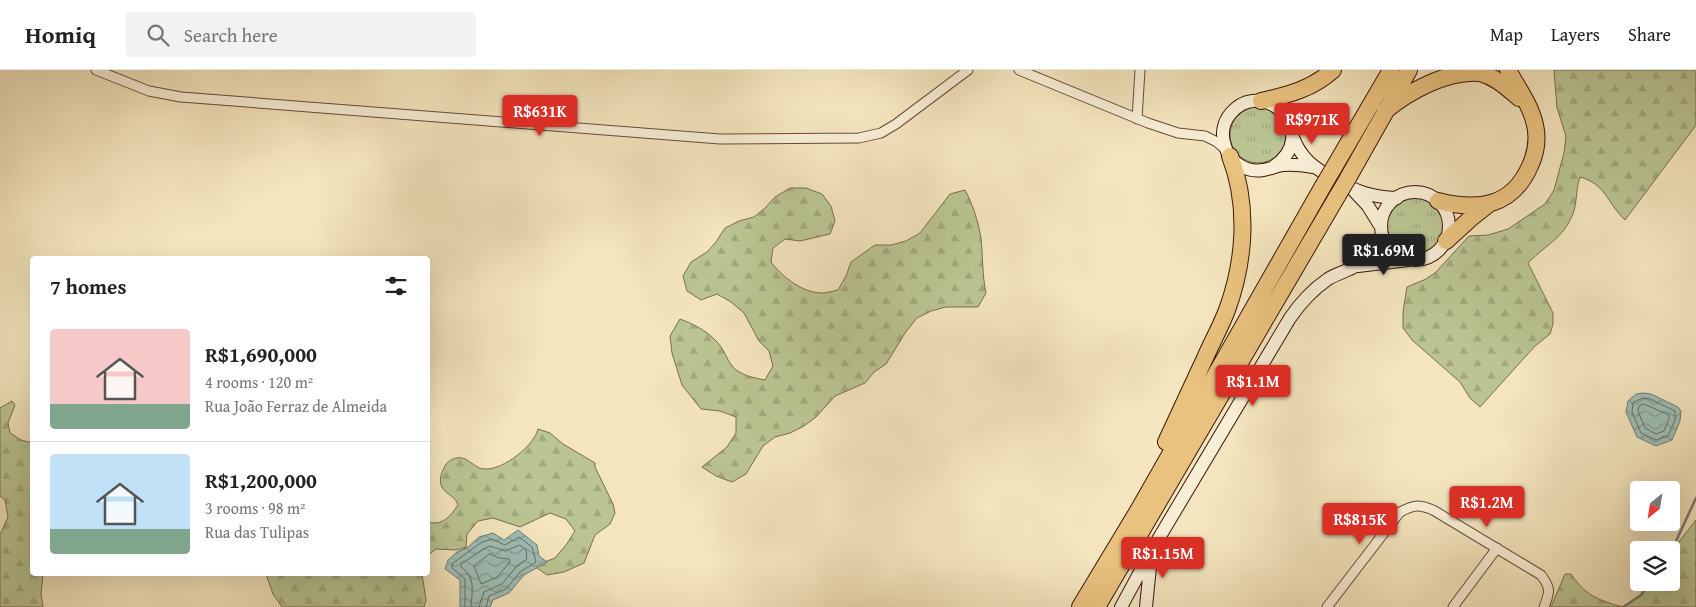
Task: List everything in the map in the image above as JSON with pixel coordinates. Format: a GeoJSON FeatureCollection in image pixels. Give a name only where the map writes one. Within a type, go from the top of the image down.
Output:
{"type":"FeatureCollection","features":[{"type":"Feature","properties":{"kind":"highway"},"geometry":{"type":"LineString","coordinates":[[1261,101],[1286,96],[1305,89],[1333,70]]}},
{"type":"Feature","properties":{"kind":"highway"},"geometry":{"type":"LineString","coordinates":[[1080,607],[1139,509],[1390,70]]}},
{"type":"Feature","properties":{"kind":"highway"},"geometry":{"type":"LineString","coordinates":[[1097,607],[1347,188],[1385,111],[1409,70]]}},
{"type":"Feature","properties":{"kind":"highway"},"geometry":{"type":"LineString","coordinates":[[1438,201],[1472,206],[1489,204],[1500,200],[1510,194],[1520,184],[1533,160],[1536,137],[1535,125],[1529,108],[1508,70]]}},
{"type":"Feature","properties":{"kind":"highway"},"geometry":{"type":"LineString","coordinates":[[1385,111],[1422,85],[1448,75],[1466,72],[1479,73],[1503,84],[1529,108]]}},
{"type":"Feature","properties":{"kind":"highway"},"geometry":{"type":"LineString","coordinates":[[1139,509],[1151,473],[1220,326],[1232,296],[1239,260],[1243,212],[1236,170],[1228,153]]}},
{"type":"Feature","properties":{"kind":"highway"},"geometry":{"type":"LineString","coordinates":[[1446,241],[1489,204]]}},
{"type":"Feature","properties":{"kind":"main road"},"geometry":{"type":"LineString","coordinates":[[1273,167],[1287,154],[1291,145],[1291,125],[1283,112],[1271,104],[1261,101],[1244,104],[1231,113],[1224,128],[1223,136],[1228,153],[1236,163],[1254,170],[1264,170],[1293,164],[1313,167]]}},
{"type":"Feature","properties":{"kind":"main road"},"geometry":{"type":"LineString","coordinates":[[1292,135],[1300,152],[1313,167],[1347,188],[1368,206],[1382,230],[1386,243],[1392,251],[1409,260]]}},
{"type":"Feature","properties":{"kind":"main road"},"geometry":{"type":"LineString","coordinates":[[1347,188],[1373,196],[1397,198],[1414,193],[1422,193],[1438,201],[1448,220],[1449,231],[1446,241],[1430,257],[1420,260],[1356,266]]}},
{"type":"Feature","properties":{"kind":"main road"},"geometry":{"type":"LineString","coordinates":[[1121,607],[1153,548],[1300,303],[1314,289],[1330,278],[1356,266],[1372,253],[1382,230],[1385,210],[1397,198]]}},
{"type":"Feature","properties":{"kind":"main road"},"geometry":{"type":"LineString","coordinates":[[1146,607],[1153,548]]}},
{"type":"Feature","properties":{"kind":"street"},"geometry":{"type":"LineString","coordinates":[[96,70],[149,91],[181,97],[720,139],[859,138],[880,132],[896,124],[968,70]]}},
{"type":"Feature","properties":{"kind":"street"},"geometry":{"type":"LineString","coordinates":[[1019,70],[1137,119],[1178,133],[1205,136],[1214,134],[1224,128]]}},
{"type":"Feature","properties":{"kind":"street"},"geometry":{"type":"LineString","coordinates":[[1137,119],[1140,70]]}},
{"type":"Feature","properties":{"kind":"street"},"geometry":{"type":"LineString","coordinates":[[1205,136],[1217,142],[1228,153]]}},
{"type":"Feature","properties":{"kind":"street"},"geometry":{"type":"LineString","coordinates":[[1327,607],[1400,512],[1411,506],[1422,506],[1433,510],[1541,575],[1548,584],[1549,594],[1544,607]]}},
{"type":"Feature","properties":{"kind":"street"},"geometry":{"type":"LineString","coordinates":[[1453,607],[1497,548]]}},
{"type":"Feature","properties":{"kind":"green space"},"geometry":{"type":"Polygon","coordinates":[[[1554,70],[1696,70],[1696,125],[1625,220],[1601,189],[1589,180],[1580,177],[1575,208],[1563,232],[1528,263],[1553,313],[1553,324],[1550,334],[1535,346],[1480,407],[1470,398],[1460,382],[1412,340],[1403,328],[1403,312],[1407,287],[1426,279],[1436,272],[1469,236],[1488,235],[1508,229],[1545,204],[1554,190],[1564,153],[1566,136],[1557,108],[1554,70]]]}},
{"type":"Feature","properties":{"kind":"green space"},"geometry":{"type":"Polygon","coordinates":[[[1252,107],[1264,107],[1274,111],[1282,119],[1286,135],[1282,151],[1274,159],[1264,163],[1252,163],[1242,159],[1234,151],[1230,141],[1230,129],[1234,119],[1242,111],[1252,107]]]}},
{"type":"Feature","properties":{"kind":"green space"},"geometry":{"type":"Polygon","coordinates":[[[790,188],[806,188],[822,194],[831,206],[835,221],[830,234],[800,241],[785,239],[773,248],[771,262],[781,273],[800,287],[822,293],[838,290],[851,262],[875,245],[891,245],[906,241],[920,233],[950,194],[965,190],[973,207],[980,232],[986,293],[978,307],[946,307],[931,311],[917,318],[905,333],[886,364],[874,372],[865,383],[835,396],[816,417],[804,426],[790,433],[775,437],[763,446],[746,474],[732,482],[716,476],[702,467],[727,447],[736,433],[736,417],[720,411],[701,409],[682,385],[672,353],[670,336],[680,319],[690,323],[716,341],[736,370],[748,376],[765,380],[773,366],[769,351],[759,341],[744,313],[731,302],[717,294],[701,300],[687,291],[683,276],[691,262],[707,252],[725,228],[739,221],[754,217],[775,197],[790,188]]]}},
{"type":"Feature","properties":{"kind":"green space"},"geometry":{"type":"Polygon","coordinates":[[[1415,198],[1426,200],[1439,211],[1444,227],[1442,238],[1431,251],[1415,256],[1404,254],[1391,243],[1386,227],[1388,216],[1399,203],[1415,198]]]}},
{"type":"Feature","properties":{"kind":"green space"},"geometry":{"type":"Polygon","coordinates":[[[12,401],[15,405],[8,423],[10,433],[21,440],[30,442],[30,576],[43,576],[41,594],[43,607],[0,607],[0,535],[8,517],[5,500],[0,496],[0,408],[12,401]]]}},
{"type":"Feature","properties":{"kind":"green space"},"geometry":{"type":"Polygon","coordinates":[[[538,429],[550,433],[563,444],[595,463],[595,467],[613,504],[615,513],[610,524],[595,535],[584,563],[564,572],[547,575],[537,568],[539,564],[555,558],[575,531],[566,519],[550,513],[520,527],[493,518],[478,521],[467,534],[466,547],[456,550],[436,549],[430,554],[430,522],[442,522],[458,505],[455,499],[441,485],[441,475],[447,463],[453,459],[462,458],[477,467],[485,469],[500,466],[517,456],[531,443],[538,429]]]}},
{"type":"Feature","properties":{"kind":"green space"},"geometry":{"type":"Polygon","coordinates":[[[1696,520],[1696,607],[1623,607],[1644,591],[1680,591],[1680,541],[1696,520]]]}},
{"type":"Feature","properties":{"kind":"green space"},"geometry":{"type":"Polygon","coordinates":[[[1565,574],[1571,574],[1593,596],[1623,607],[1551,607],[1565,574]]]}},
{"type":"Feature","properties":{"kind":"green space"},"geometry":{"type":"Polygon","coordinates":[[[267,576],[422,576],[426,600],[424,607],[282,607],[273,594],[267,576]]]}},
{"type":"Feature","properties":{"kind":"water"},"geometry":{"type":"Polygon","coordinates":[[[1636,394],[1651,394],[1678,407],[1681,411],[1680,421],[1672,440],[1656,446],[1637,437],[1626,412],[1628,401],[1636,394]]]}},
{"type":"Feature","properties":{"kind":"water"},"geometry":{"type":"Polygon","coordinates":[[[518,530],[537,545],[539,556],[547,562],[524,575],[509,593],[493,600],[490,607],[460,607],[460,580],[445,569],[448,560],[479,537],[493,533],[504,540],[518,530]]]}},
{"type":"Feature","properties":{"kind":"waterway"},"geometry":{"type":"LineString","coordinates":[[1676,541],[1696,498]]}},
{"type":"Feature","properties":{"kind":"waterway"},"geometry":{"type":"LineString","coordinates":[[1623,607],[1644,591]]}}]}
